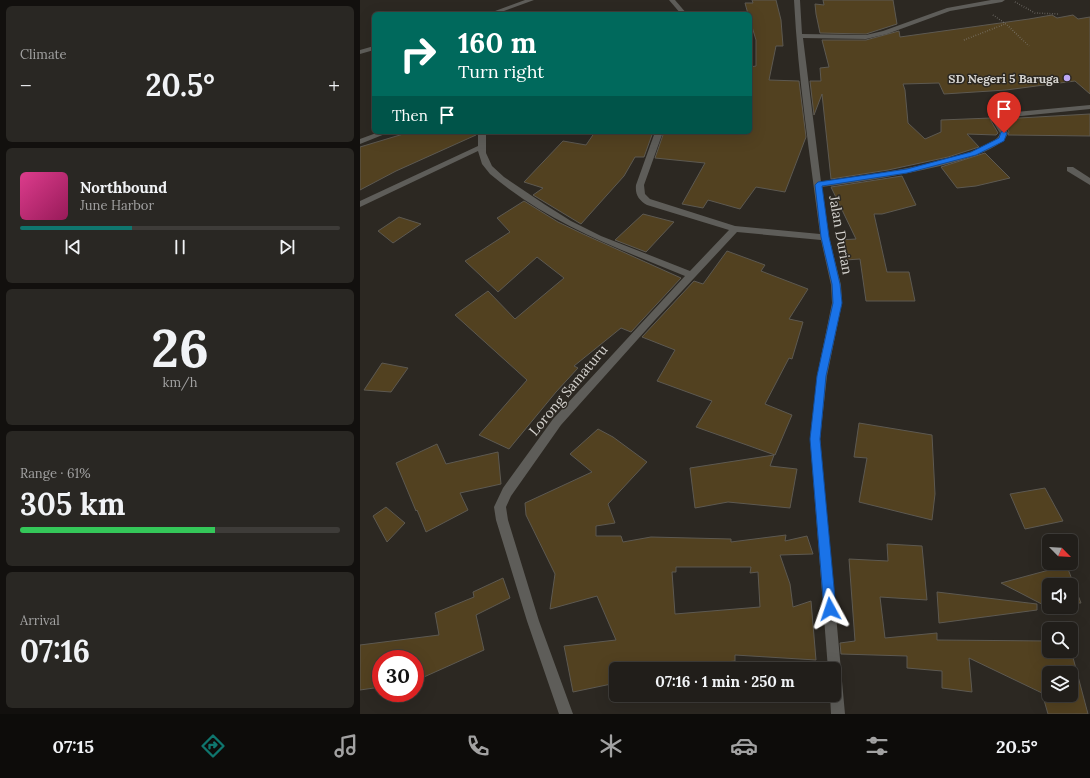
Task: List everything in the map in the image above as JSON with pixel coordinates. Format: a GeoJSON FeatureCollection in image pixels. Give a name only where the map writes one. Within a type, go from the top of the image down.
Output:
{"type":"FeatureCollection","features":[{"type":"Feature","properties":{"kind":"street"},"geometry":{"type":"LineString","coordinates":[[496,12],[531,0]]}},
{"type":"Feature","properties":{"kind":"street"},"geometry":{"type":"LineString","coordinates":[[672,0],[683,12]]}},
{"type":"Feature","properties":{"kind":"street","name":"Jalan Durian"},"geometry":{"type":"LineString","coordinates":[[797,0],[799,36],[806,80],[807,107],[825,237],[836,284],[837,303],[822,376],[815,439],[838,714]]}},
{"type":"Feature","properties":{"kind":"street"},"geometry":{"type":"LineString","coordinates":[[799,36],[866,37],[885,33],[949,9],[1002,0]]}},
{"type":"Feature","properties":{"kind":"street"},"geometry":{"type":"LineString","coordinates":[[360,52],[372,49]]}},
{"type":"Feature","properties":{"kind":"street"},"geometry":{"type":"LineString","coordinates":[[818,185],[907,171],[973,154],[992,145],[1003,137],[1004,133],[996,120],[996,117],[999,116],[1090,107]]}},
{"type":"Feature","properties":{"kind":"street"},"geometry":{"type":"LineString","coordinates":[[360,142],[381,134]]}},
{"type":"Feature","properties":{"kind":"street"},"geometry":{"type":"LineString","coordinates":[[482,134],[484,160],[496,174],[568,223],[598,237],[692,275]]}},
{"type":"Feature","properties":{"kind":"street"},"geometry":{"type":"LineString","coordinates":[[658,134],[640,185],[639,192],[642,197],[650,203],[735,229],[825,237]]}},
{"type":"Feature","properties":{"kind":"street"},"geometry":{"type":"LineString","coordinates":[[360,204],[482,147]]}},
{"type":"Feature","properties":{"kind":"street"},"geometry":{"type":"LineString","coordinates":[[1070,169],[1090,182]]}},
{"type":"Feature","properties":{"kind":"street","name":"Lorong Samaturu"},"geometry":{"type":"LineString","coordinates":[[566,714],[531,613],[502,520],[500,507],[507,492],[557,422],[652,317],[735,229]]}},
{"type":"Feature","properties":{"kind":"path"},"geometry":{"type":"LineString","coordinates":[[1011,0],[1035,13],[1058,14]]}},
{"type":"Feature","properties":{"kind":"path"},"geometry":{"type":"LineString","coordinates":[[978,4],[1006,24],[1029,46]]}},
{"type":"Feature","properties":{"kind":"path"},"geometry":{"type":"LineString","coordinates":[[964,40],[1006,24]]}},
{"type":"Feature","properties":{"kind":"building"},"geometry":{"type":"Polygon","coordinates":[[[752,0],[776,0],[781,20],[783,46],[776,46],[769,80],[799,81],[806,137],[785,192],[756,187],[740,209],[708,200],[703,208],[682,204],[705,163],[655,158],[663,134],[752,134],[752,67],[756,66],[756,40],[752,27],[752,12],[747,12],[745,3],[753,3],[752,0]]]}},
{"type":"Feature","properties":{"kind":"building"},"geometry":{"type":"Polygon","coordinates":[[[823,0],[893,0],[897,24],[866,34],[820,33],[815,4],[824,5],[823,0]]]}},
{"type":"Feature","properties":{"kind":"building"},"geometry":{"type":"Polygon","coordinates":[[[1052,15],[1057,18],[1073,15],[1078,19],[1090,17],[1090,94],[1075,81],[1006,90],[944,94],[939,83],[903,84],[905,90],[908,123],[925,139],[941,132],[941,120],[991,118],[991,121],[998,133],[996,135],[967,134],[979,147],[948,157],[888,170],[831,179],[822,94],[814,115],[810,81],[821,81],[820,68],[829,67],[822,40],[866,40],[899,31],[900,37],[1052,15]]]}},
{"type":"Feature","properties":{"kind":"building"},"geometry":{"type":"Polygon","coordinates":[[[1090,114],[1090,136],[1008,135],[1009,132],[1002,119],[1090,114]]]}},
{"type":"Feature","properties":{"kind":"building"},"geometry":{"type":"Polygon","coordinates":[[[403,134],[476,134],[396,171],[360,190],[360,147],[403,134]]]}},
{"type":"Feature","properties":{"kind":"building"},"geometry":{"type":"Polygon","coordinates":[[[594,134],[652,134],[644,157],[635,157],[624,176],[581,224],[533,195],[543,188],[524,182],[563,141],[586,145],[594,134]]]}},
{"type":"Feature","properties":{"kind":"building"},"geometry":{"type":"Polygon","coordinates":[[[985,153],[1010,178],[976,186],[957,188],[941,167],[985,153]]]}},
{"type":"Feature","properties":{"kind":"building"},"geometry":{"type":"Polygon","coordinates":[[[902,176],[916,205],[882,214],[874,214],[887,272],[909,272],[915,301],[866,301],[860,259],[845,260],[839,240],[856,239],[831,187],[902,176]]]}},
{"type":"Feature","properties":{"kind":"building"},"geometry":{"type":"Polygon","coordinates":[[[524,201],[558,222],[681,278],[631,332],[621,328],[574,366],[578,368],[509,449],[479,435],[527,380],[455,315],[488,291],[515,319],[564,278],[537,257],[498,292],[465,261],[510,232],[497,218],[524,201]]]}},
{"type":"Feature","properties":{"kind":"building"},"geometry":{"type":"Polygon","coordinates":[[[643,214],[674,222],[646,252],[615,240],[643,214]]]}},
{"type":"Feature","properties":{"kind":"building"},"geometry":{"type":"Polygon","coordinates":[[[399,217],[421,224],[393,243],[378,231],[399,217]]]}},
{"type":"Feature","properties":{"kind":"building"},"geometry":{"type":"Polygon","coordinates":[[[727,251],[765,265],[761,271],[808,289],[789,319],[803,322],[792,359],[789,358],[765,404],[792,415],[775,455],[696,427],[712,401],[657,381],[675,350],[642,337],[694,281],[703,284],[727,251]]]}},
{"type":"Feature","properties":{"kind":"building"},"geometry":{"type":"Polygon","coordinates":[[[382,363],[408,368],[391,392],[364,390],[382,363]]]}},
{"type":"Feature","properties":{"kind":"building"},"geometry":{"type":"Polygon","coordinates":[[[859,423],[932,435],[935,494],[932,520],[859,502],[867,458],[854,457],[859,423]]]}},
{"type":"Feature","properties":{"kind":"building"},"geometry":{"type":"Polygon","coordinates":[[[598,429],[613,437],[647,462],[608,504],[615,523],[596,526],[596,536],[621,536],[623,542],[651,537],[731,539],[731,542],[786,535],[785,541],[807,536],[813,554],[780,555],[790,584],[793,607],[811,601],[816,660],[735,655],[735,661],[725,662],[609,662],[609,684],[573,692],[564,646],[616,640],[597,596],[550,609],[555,574],[526,515],[525,503],[592,472],[570,454],[598,429]],[[676,567],[676,572],[672,572],[675,614],[760,607],[758,572],[750,573],[751,567],[676,567]]]}},
{"type":"Feature","properties":{"kind":"building"},"geometry":{"type":"Polygon","coordinates":[[[437,444],[446,464],[498,452],[501,484],[460,493],[468,510],[426,532],[396,463],[437,444]]]}},
{"type":"Feature","properties":{"kind":"building"},"geometry":{"type":"Polygon","coordinates":[[[774,455],[770,466],[797,469],[790,508],[728,502],[695,508],[690,468],[774,455]]]}},
{"type":"Feature","properties":{"kind":"building"},"geometry":{"type":"Polygon","coordinates":[[[1045,488],[1063,521],[1025,529],[1010,494],[1045,488]]]}},
{"type":"Feature","properties":{"kind":"building"},"geometry":{"type":"Polygon","coordinates":[[[386,507],[405,523],[387,542],[373,516],[386,507]]]}},
{"type":"Feature","properties":{"kind":"building"},"geometry":{"type":"Polygon","coordinates":[[[887,544],[922,546],[927,600],[880,597],[885,638],[937,633],[937,640],[1042,641],[1042,658],[1073,658],[1075,666],[1042,666],[1042,693],[969,658],[972,692],[942,688],[942,671],[907,668],[907,656],[841,654],[840,643],[855,641],[849,559],[888,561],[887,544]]]}},
{"type":"Feature","properties":{"kind":"building"},"geometry":{"type":"Polygon","coordinates":[[[1049,570],[1068,570],[1071,578],[1042,578],[1042,604],[1001,583],[1049,570]]]}},
{"type":"Feature","properties":{"kind":"building"},"geometry":{"type":"Polygon","coordinates":[[[503,578],[510,598],[476,615],[484,650],[424,677],[424,650],[372,650],[372,688],[360,690],[360,645],[439,635],[435,613],[474,597],[473,592],[503,578]]]}},
{"type":"Feature","properties":{"kind":"building"},"geometry":{"type":"Polygon","coordinates":[[[937,592],[1037,604],[1037,610],[939,623],[937,592]]]}},
{"type":"Feature","properties":{"kind":"building"},"geometry":{"type":"Polygon","coordinates":[[[1078,595],[1081,603],[1078,603],[1078,595]]]}},
{"type":"Feature","properties":{"kind":"building"},"geometry":{"type":"Polygon","coordinates":[[[1078,676],[1088,714],[1048,714],[1045,702],[1078,702],[1078,676]]]}},
{"type":"Feature","properties":{"kind":"place","name":"SD Negeri 5 Baruga"},"geometry":{"type":"Point","coordinates":[1067,78]}},
{"type":"Feature","properties":{"kind":"route"},"geometry":{"type":"LineString","coordinates":[[830,609],[815,439],[822,376],[837,303],[836,284],[825,237],[818,185],[907,171],[973,154],[1002,140],[1004,133]]}}]}
